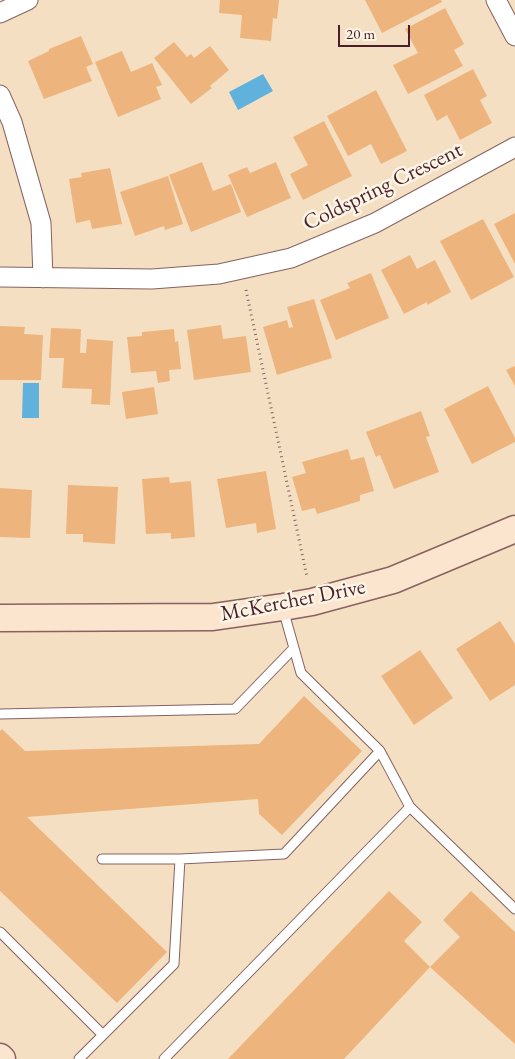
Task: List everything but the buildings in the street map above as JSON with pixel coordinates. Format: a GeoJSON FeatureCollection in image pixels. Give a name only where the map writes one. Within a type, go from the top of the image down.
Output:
{"type":"FeatureCollection","features":[{"type":"Feature","properties":{"kind":"street"},"geometry":{"type":"LineString","coordinates":[[0,13],[28,0]]}},
{"type":"Feature","properties":{"kind":"street"},"geometry":{"type":"LineString","coordinates":[[496,0],[515,36]]}},
{"type":"Feature","properties":{"kind":"street"},"geometry":{"type":"LineString","coordinates":[[0,96],[12,122],[41,224],[43,278]]}},
{"type":"Feature","properties":{"kind":"street","name":"Coldspring Crescent"},"geometry":{"type":"LineString","coordinates":[[0,277],[152,279],[242,270],[291,258],[375,223],[515,147]]}},
{"type":"Feature","properties":{"kind":"street","name":"McKercher Drive"},"geometry":{"type":"LineString","coordinates":[[0,618],[213,617],[312,602],[393,580],[515,529]]}},
{"type":"Feature","properties":{"kind":"lane"},"geometry":{"type":"LineString","coordinates":[[283,607],[301,673],[380,751],[410,808],[515,909]]}},
{"type":"Feature","properties":{"kind":"lane"},"geometry":{"type":"LineString","coordinates":[[0,714],[235,709],[294,648]]}},
{"type":"Feature","properties":{"kind":"lane"},"geometry":{"type":"LineString","coordinates":[[102,859],[180,859],[284,854],[380,751]]}},
{"type":"Feature","properties":{"kind":"lane"},"geometry":{"type":"LineString","coordinates":[[164,1059],[410,808]]}},
{"type":"Feature","properties":{"kind":"lane"},"geometry":{"type":"LineString","coordinates":[[79,1059],[174,964],[180,859]]}},
{"type":"Feature","properties":{"kind":"lane"},"geometry":{"type":"LineString","coordinates":[[0,932],[104,1034]]}},
{"type":"Feature","properties":{"kind":"path"},"geometry":{"type":"LineString","coordinates":[[246,292],[307,574]]}},
{"type":"Feature","properties":{"kind":"water"},"geometry":{"type":"Polygon","coordinates":[[[263,74],[273,91],[238,110],[229,92],[263,74]]]}},
{"type":"Feature","properties":{"kind":"water"},"geometry":{"type":"Polygon","coordinates":[[[23,383],[39,383],[39,418],[22,418],[23,383]]]}}]}
